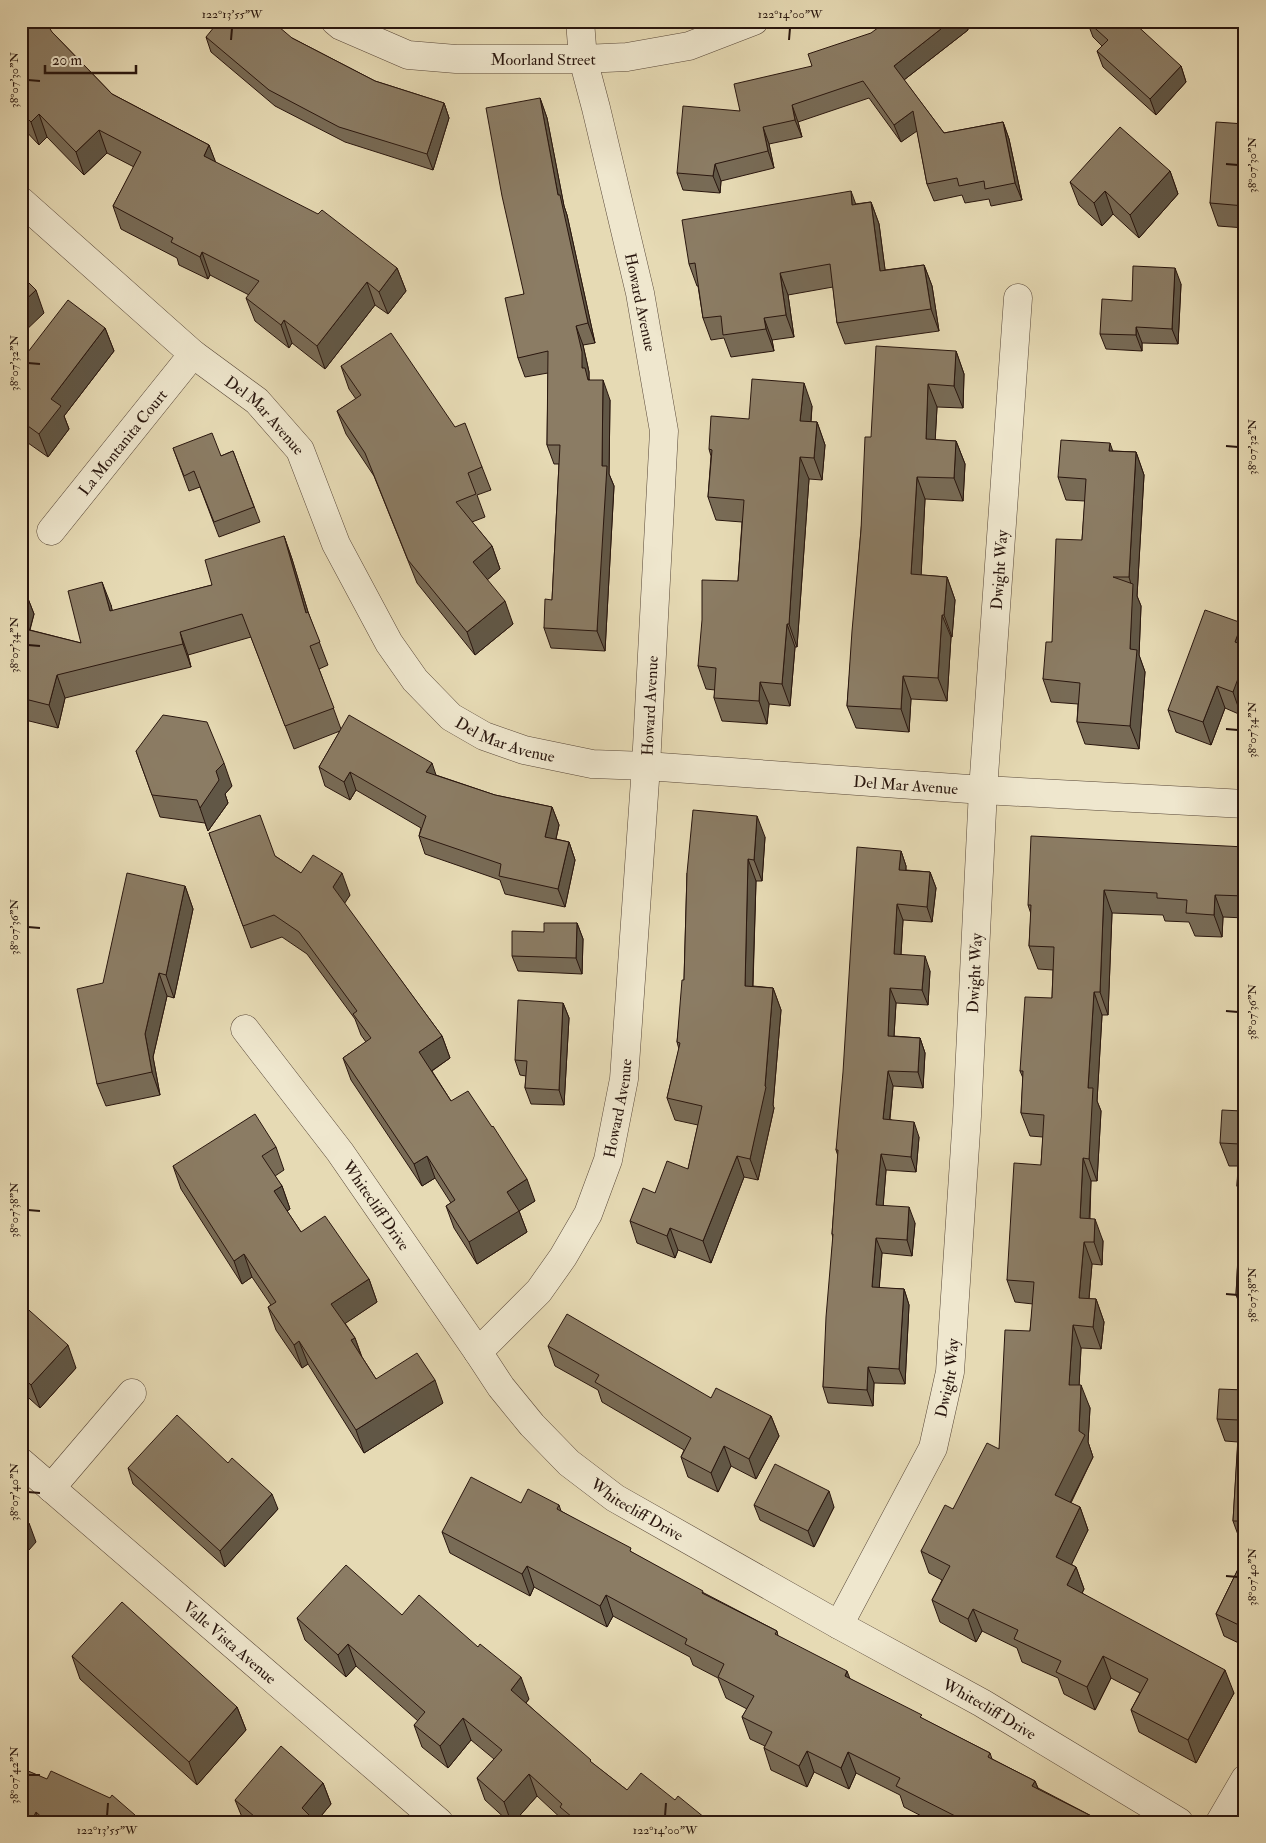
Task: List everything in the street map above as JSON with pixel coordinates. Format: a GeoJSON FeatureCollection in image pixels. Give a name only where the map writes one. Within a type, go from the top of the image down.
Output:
{"type":"FeatureCollection","features":[{"type":"Feature","properties":{"kind":"street","name":"Moorland Street"},"geometry":{"type":"LineString","coordinates":[[335,21],[341,26],[408,54],[456,59],[627,57],[689,46],[754,21]]}},
{"type":"Feature","properties":{"kind":"street","name":"Howard Avenue"},"geometry":{"type":"LineString","coordinates":[[478,1352],[539,1291],[563,1257],[588,1214],[608,1160],[624,1079],[646,766],[664,431],[640,293],[596,108],[582,59],[580,21]]}},
{"type":"Feature","properties":{"kind":"street","name":"Del Mar Avenue"},"geometry":{"type":"LineString","coordinates":[[21,201],[193,354],[258,401],[300,450],[336,544],[389,643],[415,680],[451,717],[484,736],[524,750],[592,764],[646,766],[983,790],[1245,804]]}},
{"type":"Feature","properties":{"kind":"street","name":"Dwight Way"},"geometry":{"type":"LineString","coordinates":[[839,1625],[933,1448],[950,1372],[967,1116],[983,790],[1018,298]]}},
{"type":"Feature","properties":{"kind":"street","name":"La Montanita Court"},"geometry":{"type":"LineString","coordinates":[[51,531],[193,354]]}},
{"type":"Feature","properties":{"kind":"street","name":"Whitecliff Drive"},"geometry":{"type":"LineString","coordinates":[[245,1029],[340,1152],[501,1387],[532,1425],[569,1463],[615,1498],[839,1625],[982,1703],[1179,1822]]}},
{"type":"Feature","properties":{"kind":"street"},"geometry":{"type":"LineString","coordinates":[[51,1488],[132,1393]]}},
{"type":"Feature","properties":{"kind":"street","name":"Valle Vista Avenue"},"geometry":{"type":"LineString","coordinates":[[21,1462],[439,1822]]}},
{"type":"Feature","properties":{"kind":"street"},"geometry":{"type":"LineString","coordinates":[[1220,1822],[1245,1779]]}},
{"type":"Feature","properties":{"kind":"building"},"geometry":{"type":"Polygon","coordinates":[[[21,21],[45,21],[52,32],[112,94],[209,145],[204,156],[318,214],[322,210],[397,268],[379,292],[367,282],[317,346],[284,320],[281,325],[246,298],[259,281],[202,252],[200,257],[171,242],[173,238],[113,206],[141,152],[99,130],[76,152],[39,114],[31,122],[21,112],[21,21]]]}},
{"type":"Feature","properties":{"kind":"building"},"geometry":{"type":"Polygon","coordinates":[[[219,21],[272,21],[292,38],[375,81],[444,103],[427,154],[339,127],[269,90],[206,37],[219,21]]]}},
{"type":"Feature","properties":{"kind":"building"},"geometry":{"type":"Polygon","coordinates":[[[887,21],[951,21],[894,66],[944,133],[1003,122],[1015,183],[985,189],[984,181],[959,186],[957,178],[927,184],[913,111],[894,125],[863,81],[792,105],[795,120],[763,127],[768,151],[715,164],[713,176],[677,173],[683,106],[740,111],[734,84],[812,66],[808,54],[871,33],[887,21]]]}},
{"type":"Feature","properties":{"kind":"building"},"geometry":{"type":"Polygon","coordinates":[[[1087,21],[1132,21],[1181,66],[1150,99],[1097,51],[1108,40],[1087,21]]]}},
{"type":"Feature","properties":{"kind":"building"},"geometry":{"type":"Polygon","coordinates":[[[540,98],[558,195],[560,195],[588,323],[576,326],[582,352],[582,368],[585,368],[588,380],[603,380],[602,466],[607,466],[597,631],[544,628],[545,599],[552,600],[560,445],[547,445],[548,351],[518,358],[505,298],[524,294],[502,196],[486,108],[540,98]]]}},
{"type":"Feature","properties":{"kind":"building"},"geometry":{"type":"Polygon","coordinates":[[[1216,122],[1245,124],[1243,172],[1245,172],[1245,206],[1210,203],[1216,122]]]}},
{"type":"Feature","properties":{"kind":"building"},"geometry":{"type":"Polygon","coordinates":[[[1120,127],[1170,171],[1130,215],[1105,191],[1094,203],[1070,182],[1120,127]]]}},
{"type":"Feature","properties":{"kind":"building"},"geometry":{"type":"Polygon","coordinates":[[[851,191],[852,205],[871,202],[880,271],[924,265],[931,309],[837,323],[830,264],[780,273],[786,315],[764,318],[766,329],[723,335],[721,316],[703,318],[695,263],[689,264],[682,220],[851,191]]]}},
{"type":"Feature","properties":{"kind":"building"},"geometry":{"type":"Polygon","coordinates":[[[1133,266],[1175,268],[1172,329],[1136,327],[1136,335],[1100,334],[1102,299],[1132,301],[1133,266]]]}},
{"type":"Feature","properties":{"kind":"building"},"geometry":{"type":"Polygon","coordinates":[[[21,275],[36,290],[21,304],[21,275]]]}},
{"type":"Feature","properties":{"kind":"building"},"geometry":{"type":"Polygon","coordinates":[[[68,300],[105,328],[51,399],[61,406],[39,434],[21,421],[21,361],[68,300]]]}},
{"type":"Feature","properties":{"kind":"building"},"geometry":{"type":"Polygon","coordinates":[[[391,333],[455,427],[465,423],[482,467],[468,473],[476,494],[456,502],[492,546],[473,562],[505,601],[467,632],[408,560],[365,453],[337,411],[361,395],[341,366],[391,333]]]}},
{"type":"Feature","properties":{"kind":"building"},"geometry":{"type":"Polygon","coordinates":[[[876,346],[956,351],[954,386],[928,384],[926,439],[956,441],[954,478],[917,477],[911,574],[947,577],[944,615],[942,615],[938,678],[903,676],[901,709],[847,706],[861,530],[865,437],[871,437],[876,346]]]}},
{"type":"Feature","properties":{"kind":"building"},"geometry":{"type":"Polygon","coordinates":[[[752,379],[804,383],[800,421],[817,422],[814,458],[800,457],[789,624],[787,624],[782,684],[760,682],[759,701],[714,698],[716,668],[698,666],[702,620],[702,580],[738,581],[744,500],[708,497],[712,450],[709,449],[711,416],[749,419],[752,379]]]}},
{"type":"Feature","properties":{"kind":"building"},"geometry":{"type":"Polygon","coordinates":[[[212,433],[221,456],[233,451],[254,507],[214,522],[194,471],[184,476],[173,448],[212,433]]]}},
{"type":"Feature","properties":{"kind":"building"},"geometry":{"type":"Polygon","coordinates":[[[1061,440],[1110,443],[1109,451],[1136,452],[1129,577],[1113,577],[1133,584],[1130,649],[1137,650],[1130,726],[1077,722],[1080,683],[1043,679],[1046,642],[1052,642],[1056,539],[1082,540],[1086,479],[1058,477],[1061,440]]]}},
{"type":"Feature","properties":{"kind":"building"},"geometry":{"type":"Polygon","coordinates":[[[284,536],[306,613],[308,612],[320,642],[310,646],[334,708],[285,726],[242,614],[180,632],[183,644],[57,675],[49,705],[21,698],[21,628],[81,643],[68,591],[102,582],[110,611],[212,585],[205,560],[284,536]]]}},
{"type":"Feature","properties":{"kind":"building"},"geometry":{"type":"Polygon","coordinates":[[[21,590],[25,591],[21,607],[21,590]]]}},
{"type":"Feature","properties":{"kind":"building"},"geometry":{"type":"Polygon","coordinates":[[[1205,610],[1242,623],[1235,642],[1245,646],[1245,660],[1233,692],[1217,686],[1203,722],[1168,710],[1205,610]]]}},
{"type":"Feature","properties":{"kind":"building"},"geometry":{"type":"Polygon","coordinates":[[[163,715],[207,722],[224,763],[216,771],[219,780],[200,808],[197,800],[152,795],[136,751],[163,715]]]}},
{"type":"Feature","properties":{"kind":"building"},"geometry":{"type":"Polygon","coordinates":[[[349,715],[432,763],[426,772],[495,795],[552,807],[545,837],[569,842],[558,889],[499,876],[501,864],[419,836],[426,816],[350,772],[344,782],[319,767],[349,715]]]}},
{"type":"Feature","properties":{"kind":"building"},"geometry":{"type":"Polygon","coordinates":[[[693,810],[757,816],[754,860],[748,859],[745,986],[773,988],[766,1087],[750,1159],[737,1156],[703,1241],[670,1228],[667,1236],[630,1221],[643,1188],[655,1193],[667,1161],[688,1169],[702,1106],[667,1098],[680,1043],[677,1042],[682,980],[684,980],[687,873],[693,810]]]}},
{"type":"Feature","properties":{"kind":"building"},"geometry":{"type":"Polygon","coordinates":[[[260,815],[275,856],[301,873],[313,855],[342,873],[333,887],[442,1036],[419,1052],[451,1101],[468,1091],[527,1179],[507,1192],[519,1211],[469,1242],[446,1206],[455,1200],[427,1156],[414,1164],[343,1058],[371,1038],[353,1014],[357,1011],[299,932],[274,915],[243,926],[209,833],[260,815]]]}},
{"type":"Feature","properties":{"kind":"building"},"geometry":{"type":"Polygon","coordinates":[[[1031,836],[1245,847],[1245,896],[1215,895],[1214,915],[1186,913],[1187,900],[1157,898],[1157,893],[1104,890],[1100,992],[1094,992],[1088,1088],[1093,1088],[1089,1159],[1083,1158],[1080,1218],[1095,1219],[1094,1242],[1084,1242],[1079,1298],[1096,1299],[1093,1327],[1073,1325],[1069,1385],[1081,1385],[1079,1431],[1085,1435],[1055,1495],[1080,1507],[1056,1557],[1076,1567],[1067,1585],[1225,1670],[1188,1740],[1131,1710],[1148,1679],[1103,1656],[1087,1687],[1056,1672],[1061,1661],[1014,1639],[1018,1630],[973,1609],[968,1619],[932,1600],[950,1566],[921,1551],[945,1505],[953,1509],[987,1443],[999,1449],[1005,1330],[1030,1331],[1034,1282],[1007,1280],[1014,1163],[1041,1165],[1044,1115],[1021,1113],[1023,1071],[1020,1071],[1025,997],[1052,998],[1054,947],[1029,946],[1031,905],[1028,905],[1031,836]]]}},
{"type":"Feature","properties":{"kind":"building"},"geometry":{"type":"Polygon","coordinates":[[[857,847],[901,851],[899,870],[930,872],[927,907],[897,904],[894,954],[925,956],[922,990],[890,988],[888,1036],[920,1038],[918,1072],[888,1071],[883,1119],[914,1122],[911,1157],[881,1154],[876,1205],[909,1207],[907,1240],[876,1238],[872,1287],[904,1289],[899,1369],[868,1367],[867,1390],[823,1387],[838,1150],[836,1150],[843,1072],[857,847]]]}},
{"type":"Feature","properties":{"kind":"building"},"geometry":{"type":"Polygon","coordinates":[[[127,873],[185,886],[166,975],[159,973],[145,1034],[152,1072],[97,1084],[77,989],[103,983],[127,873]]]}},
{"type":"Feature","properties":{"kind":"building"},"geometry":{"type":"Polygon","coordinates":[[[544,923],[577,923],[576,958],[512,956],[512,931],[544,932],[544,923]]]}},
{"type":"Feature","properties":{"kind":"building"},"geometry":{"type":"Polygon","coordinates":[[[518,1000],[563,1003],[559,1090],[525,1088],[527,1061],[515,1060],[518,1000]]]}},
{"type":"Feature","properties":{"kind":"building"},"geometry":{"type":"Polygon","coordinates":[[[1243,1096],[1245,1096],[1245,1296],[1236,1295],[1242,1186],[1237,1186],[1240,1144],[1220,1143],[1222,1110],[1242,1111],[1243,1096]]]}},
{"type":"Feature","properties":{"kind":"building"},"geometry":{"type":"Polygon","coordinates":[[[255,1114],[276,1147],[262,1156],[282,1186],[274,1191],[301,1232],[325,1216],[369,1279],[331,1304],[355,1338],[351,1340],[376,1379],[417,1353],[435,1380],[356,1430],[299,1341],[294,1345],[268,1307],[276,1302],[244,1254],[234,1261],[173,1166],[255,1114]]]}},
{"type":"Feature","properties":{"kind":"building"},"geometry":{"type":"Polygon","coordinates":[[[21,1303],[68,1345],[31,1385],[21,1376],[21,1303]]]}},
{"type":"Feature","properties":{"kind":"building"},"geometry":{"type":"Polygon","coordinates":[[[567,1314],[711,1398],[716,1388],[771,1416],[749,1459],[724,1446],[711,1473],[681,1457],[691,1438],[595,1382],[599,1375],[548,1346],[567,1314]]]}},
{"type":"Feature","properties":{"kind":"building"},"geometry":{"type":"Polygon","coordinates":[[[1219,1389],[1245,1390],[1245,1521],[1233,1521],[1239,1420],[1217,1419],[1219,1389]]]}},
{"type":"Feature","properties":{"kind":"building"},"geometry":{"type":"Polygon","coordinates":[[[177,1415],[228,1463],[232,1458],[272,1494],[220,1551],[128,1468],[177,1415]]]}},
{"type":"Feature","properties":{"kind":"building"},"geometry":{"type":"Polygon","coordinates":[[[775,1464],[829,1491],[808,1531],[754,1505],[775,1464]]]}},
{"type":"Feature","properties":{"kind":"building"},"geometry":{"type":"Polygon","coordinates":[[[471,1477],[521,1503],[528,1489],[559,1505],[557,1509],[631,1548],[630,1551],[703,1591],[702,1593],[777,1631],[775,1634],[847,1671],[845,1676],[922,1715],[920,1717],[990,1753],[988,1757],[1035,1781],[1032,1786],[1103,1822],[967,1822],[896,1786],[900,1778],[848,1752],[841,1768],[807,1751],[799,1766],[764,1748],[772,1732],[742,1717],[754,1696],[718,1677],[724,1664],[685,1644],[687,1639],[606,1595],[600,1606],[527,1566],[522,1574],[442,1532],[471,1477]]]}},
{"type":"Feature","properties":{"kind":"building"},"geometry":{"type":"Polygon","coordinates":[[[21,1516],[29,1523],[21,1532],[21,1516]]]}},
{"type":"Feature","properties":{"kind":"building"},"geometry":{"type":"Polygon","coordinates":[[[1245,1555],[1245,1628],[1216,1614],[1245,1555]]]}},
{"type":"Feature","properties":{"kind":"building"},"geometry":{"type":"Polygon","coordinates":[[[346,1565],[402,1615],[419,1595],[478,1647],[480,1644],[521,1677],[511,1690],[590,1761],[627,1790],[641,1773],[675,1800],[678,1796],[710,1822],[578,1822],[560,1807],[562,1804],[529,1774],[504,1802],[477,1778],[502,1750],[463,1718],[440,1746],[414,1725],[425,1712],[348,1644],[338,1655],[297,1618],[346,1565]]]}},
{"type":"Feature","properties":{"kind":"building"},"geometry":{"type":"Polygon","coordinates":[[[122,1602],[237,1707],[189,1762],[72,1656],[122,1602]]]}},
{"type":"Feature","properties":{"kind":"building"},"geometry":{"type":"Polygon","coordinates":[[[281,1746],[323,1783],[302,1808],[316,1822],[261,1822],[235,1800],[281,1746]]]}},
{"type":"Feature","properties":{"kind":"building"},"geometry":{"type":"Polygon","coordinates":[[[21,1768],[47,1779],[51,1771],[110,1798],[112,1795],[135,1815],[129,1822],[47,1822],[36,1812],[31,1822],[21,1822],[21,1768]]]}},
{"type":"Feature","properties":{"kind":"building"},"geometry":{"type":"Polygon","coordinates":[[[369,1818],[373,1822],[365,1822],[369,1818]]]}}]}
